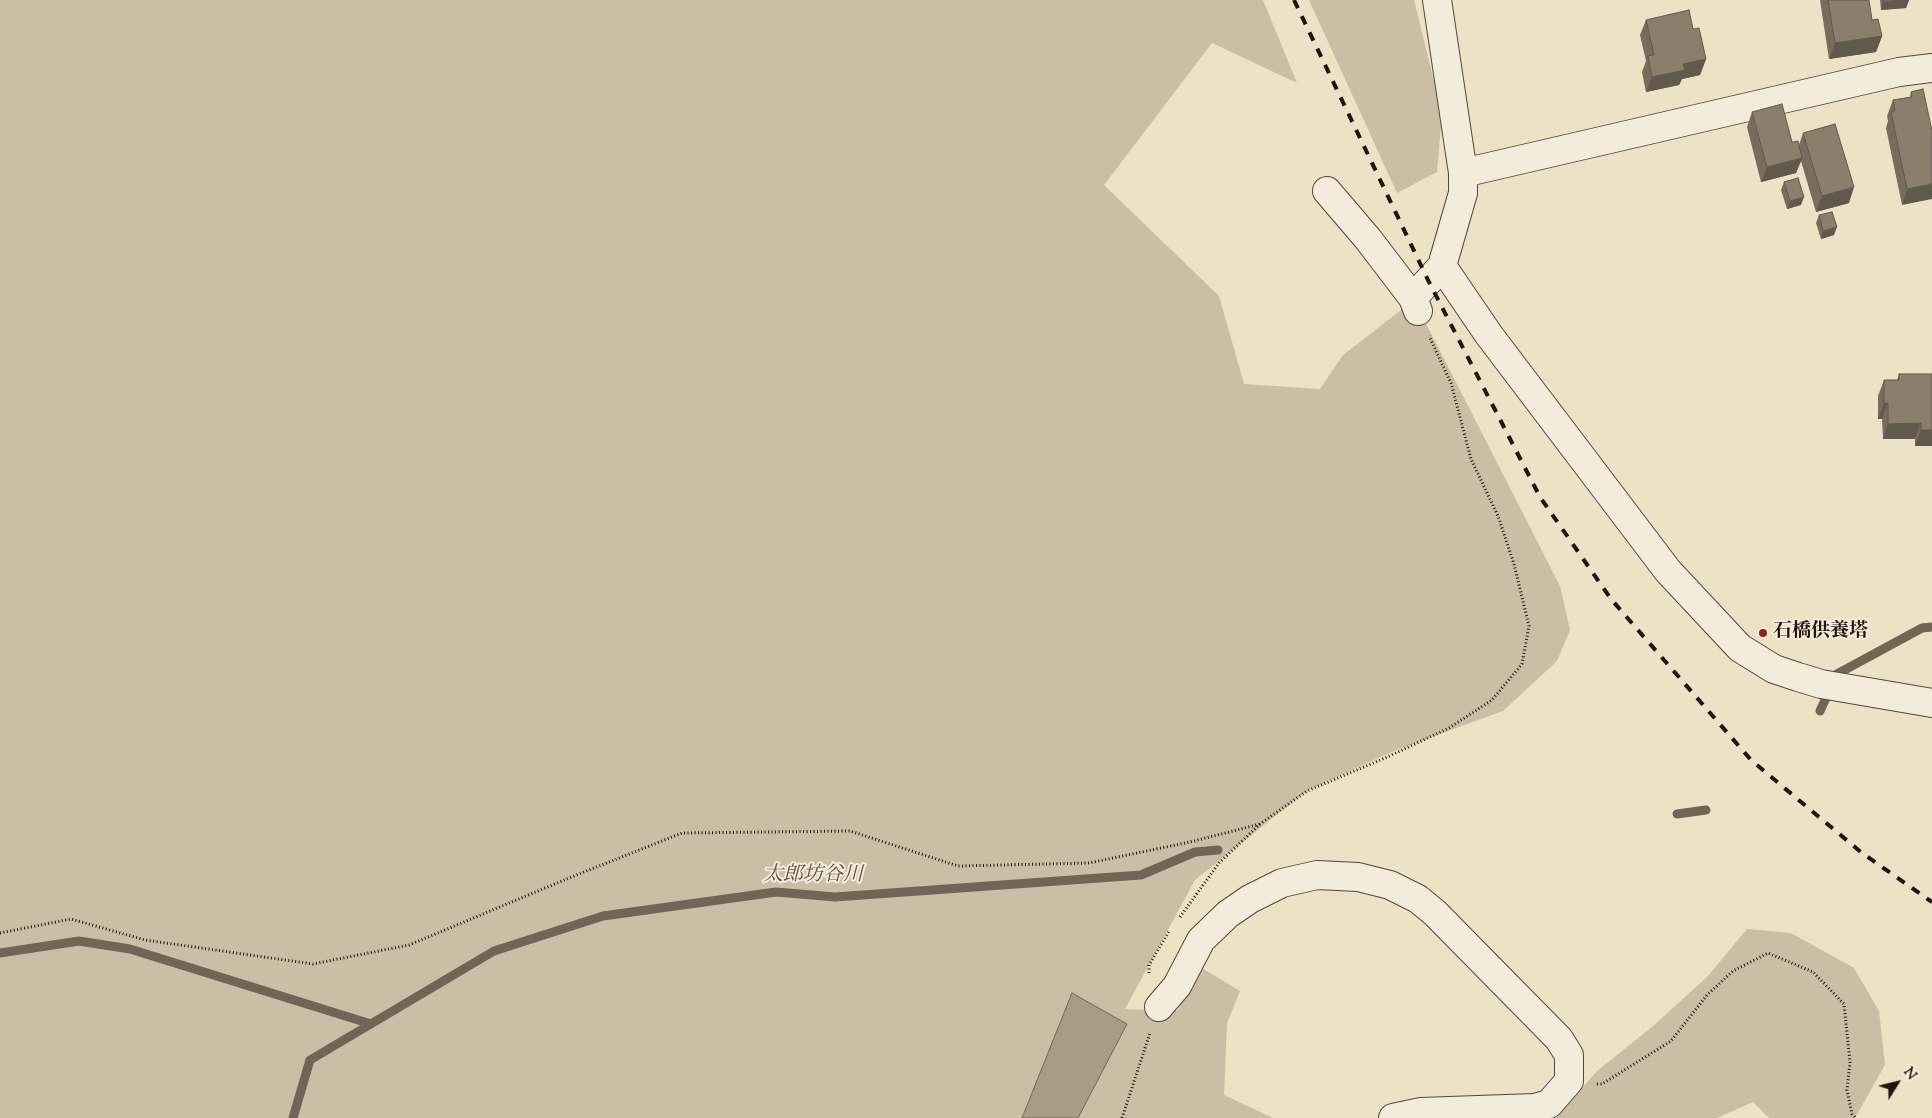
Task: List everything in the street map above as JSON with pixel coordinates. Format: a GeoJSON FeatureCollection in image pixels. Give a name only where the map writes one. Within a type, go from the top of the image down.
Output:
{"type":"FeatureCollection","features":[{"type":"Feature","properties":{"kind":"street"},"geometry":{"type":"LineString","coordinates":[[1327,191],[1368,239],[1416,304],[1442,266],[1463,193],[1463,172],[1437,0]]}},
{"type":"Feature","properties":{"kind":"street"},"geometry":{"type":"LineString","coordinates":[[1463,172],[1899,72],[1932,68]]}},
{"type":"Feature","properties":{"kind":"street"},"geometry":{"type":"LineString","coordinates":[[1442,266],[1489,335],[1668,571],[1740,648],[1774,668],[1831,685],[1932,703]]}},
{"type":"Feature","properties":{"kind":"street"},"geometry":{"type":"LineString","coordinates":[[1159,1007],[1176,986],[1201,940],[1228,914],[1250,899],[1282,883],[1317,874],[1358,877],[1390,885],[1418,899],[1435,913],[1559,1039],[1569,1055],[1570,1081],[1549,1104],[1535,1108],[1421,1112],[1393,1118]]}},
{"type":"Feature","properties":{"kind":"path"},"geometry":{"type":"LineString","coordinates":[[0,933],[71,919],[145,940],[313,964],[409,946],[568,878],[682,833],[850,831],[958,866],[967,866],[1089,863],[1190,842],[1260,824],[1306,791],[1385,758],[1449,728],[1492,700],[1522,664],[1528,626],[1514,564],[1498,516],[1471,459],[1451,383],[1416,304]]}},
{"type":"Feature","properties":{"kind":"path"},"geometry":{"type":"LineString","coordinates":[[1570,1081],[1602,1084],[1671,1041],[1708,995],[1733,972],[1768,953],[1813,972],[1844,1004],[1850,1062],[1846,1090],[1852,1114],[1856,1118]]}},
{"type":"Feature","properties":{"kind":"path"},"geometry":{"type":"LineString","coordinates":[[1122,1118],[1159,1007]]}},
{"type":"Feature","properties":{"kind":"shaded area"},"geometry":{"type":"Polygon","coordinates":[[[0,0],[1263,0],[1297,83],[1212,43],[1104,185],[1219,296],[1244,384],[1320,389],[1343,355],[1414,300],[1560,586],[1570,630],[1557,661],[1503,711],[1396,750],[1308,790],[1195,880],[1125,1009],[1177,1011],[1202,968],[1240,991],[1227,1023],[1224,1095],[1273,1118],[0,1118],[0,0]]]}},
{"type":"Feature","properties":{"kind":"shaded area"},"geometry":{"type":"Polygon","coordinates":[[[1309,0],[1414,0],[1442,114],[1437,172],[1397,193],[1309,0]]]}},
{"type":"Feature","properties":{"kind":"shaded area"},"geometry":{"type":"Polygon","coordinates":[[[1747,929],[1791,933],[1854,968],[1879,1011],[1885,1065],[1855,1118],[1769,1118],[1753,1102],[1717,1118],[1556,1118],[1597,1071],[1652,1027],[1707,977],[1747,929]]]}},
{"type":"Feature","properties":{"kind":"shaded area"},"geometry":{"type":"Polygon","coordinates":[[[1072,993],[1127,1024],[1078,1118],[1022,1118],[1072,993]]]}},
{"type":"Feature","properties":{"kind":"building"},"geometry":{"type":"Polygon","coordinates":[[[1828,0],[1869,0],[1872,20],[1878,19],[1882,36],[1835,43],[1828,0]]]}},
{"type":"Feature","properties":{"kind":"building"},"geometry":{"type":"Polygon","coordinates":[[[1883,0],[1906,0],[1883,2],[1883,0]]]}},
{"type":"Feature","properties":{"kind":"building"},"geometry":{"type":"Polygon","coordinates":[[[1689,10],[1693,29],[1699,28],[1706,59],[1683,64],[1685,70],[1652,77],[1648,56],[1654,55],[1646,20],[1689,10]]]}},
{"type":"Feature","properties":{"kind":"building"},"geometry":{"type":"Polygon","coordinates":[[[1923,89],[1932,131],[1932,184],[1907,189],[1891,112],[1895,111],[1893,100],[1912,97],[1911,92],[1923,89]]]}},
{"type":"Feature","properties":{"kind":"building"},"geometry":{"type":"Polygon","coordinates":[[[1782,104],[1792,142],[1798,141],[1802,158],[1767,167],[1752,112],[1782,104]]]}},
{"type":"Feature","properties":{"kind":"building"},"geometry":{"type":"Polygon","coordinates":[[[1835,124],[1854,187],[1822,196],[1803,133],[1835,124]]]}},
{"type":"Feature","properties":{"kind":"building"},"geometry":{"type":"Polygon","coordinates":[[[1798,178],[1804,197],[1790,201],[1784,182],[1798,178]]]}},
{"type":"Feature","properties":{"kind":"building"},"geometry":{"type":"Polygon","coordinates":[[[1832,212],[1837,227],[1823,231],[1819,215],[1832,212]]]}},
{"type":"Feature","properties":{"kind":"building"},"geometry":{"type":"Polygon","coordinates":[[[1899,374],[1932,374],[1932,430],[1921,430],[1921,423],[1888,424],[1888,403],[1884,403],[1884,380],[1899,380],[1899,374]]]}},
{"type":"Feature","properties":{"kind":"waterway","name":"太郎坊谷川"},"geometry":{"type":"LineString","coordinates":[[1820,711],[1837,674],[1922,628],[1932,627]]}},
{"type":"Feature","properties":{"kind":"waterway","name":"太郎坊谷川"},"geometry":{"type":"LineString","coordinates":[[1677,814],[1706,810]]}},
{"type":"Feature","properties":{"kind":"waterway","name":"太郎坊谷川"},"geometry":{"type":"LineString","coordinates":[[293,1118],[310,1060],[494,951],[603,916],[776,892],[835,897],[1141,875],[1195,852],[1218,850]]}},
{"type":"Feature","properties":{"kind":"waterway"},"geometry":{"type":"LineString","coordinates":[[0,953],[79,941],[130,949],[371,1024]]}},
{"type":"Feature","properties":{"kind":"railway"},"geometry":{"type":"LineString","coordinates":[[1294,0],[1428,280],[1540,497],[1611,599],[1751,760],[1862,853],[1932,902]]}},
{"type":"Feature","properties":{"kind":"place","name":"石橋供養塔"},"geometry":{"type":"Point","coordinates":[1763,633]}}]}
